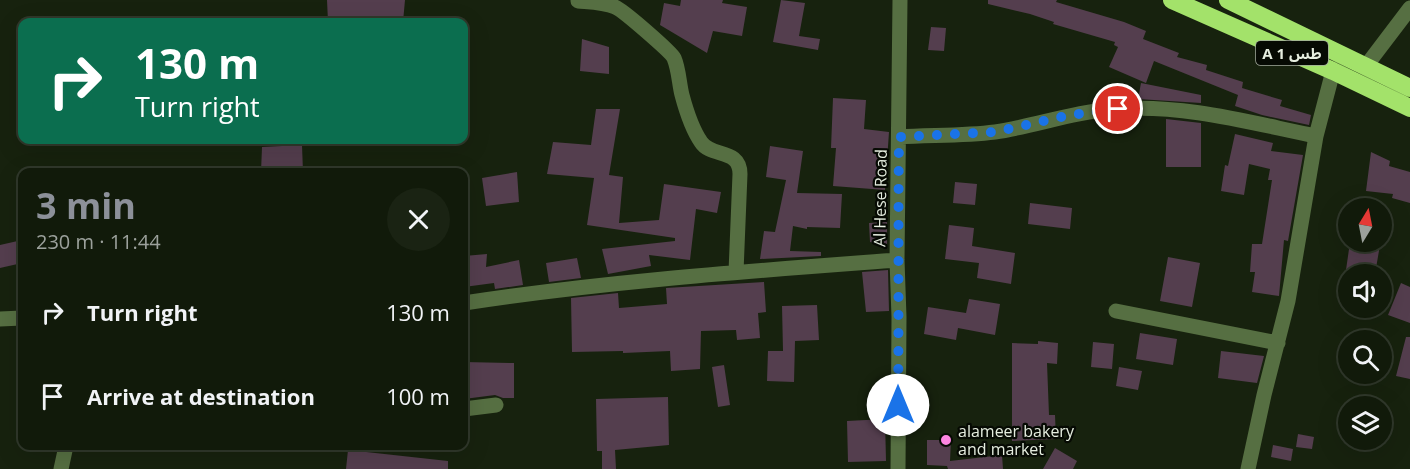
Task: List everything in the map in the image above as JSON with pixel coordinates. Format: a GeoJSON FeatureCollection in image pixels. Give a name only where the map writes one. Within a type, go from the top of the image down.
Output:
{"type":"FeatureCollection","features":[{"type":"Feature","properties":{"kind":"highway","name":"A 1 طس"},"geometry":{"type":"LineString","coordinates":[[1172,0],[1333,71],[1410,108]]}},
{"type":"Feature","properties":{"kind":"highway","name":"A 1 طس"},"geometry":{"type":"LineString","coordinates":[[1228,0],[1410,88]]}},
{"type":"Feature","properties":{"kind":"street","name":"Al Hese Road"},"geometry":{"type":"LineString","coordinates":[[898,469],[897,260],[900,0]]}},
{"type":"Feature","properties":{"kind":"street"},"geometry":{"type":"LineString","coordinates":[[578,1],[615,6],[670,51],[677,67],[682,94],[702,144],[710,151],[720,152],[736,160],[740,167],[740,174],[736,272]]}},
{"type":"Feature","properties":{"kind":"street"},"geometry":{"type":"LineString","coordinates":[[1366,66],[1410,8]]}},
{"type":"Feature","properties":{"kind":"street"},"geometry":{"type":"LineString","coordinates":[[1248,469],[1278,343],[1316,136],[1333,71]]}},
{"type":"Feature","properties":{"kind":"street"},"geometry":{"type":"LineString","coordinates":[[899,137],[995,132],[1070,115],[1118,109],[1180,111],[1316,136]]}},
{"type":"Feature","properties":{"kind":"street"},"geometry":{"type":"LineString","coordinates":[[468,302],[526,294],[736,272],[897,260]]}},
{"type":"Feature","properties":{"kind":"street"},"geometry":{"type":"LineString","coordinates":[[1116,311],[1278,343]]}},
{"type":"Feature","properties":{"kind":"street"},"geometry":{"type":"LineString","coordinates":[[0,319],[18,318]]}},
{"type":"Feature","properties":{"kind":"street"},"geometry":{"type":"LineString","coordinates":[[468,408],[496,405]]}},
{"type":"Feature","properties":{"kind":"street"},"geometry":{"type":"LineString","coordinates":[[61,469],[65,450]]}},
{"type":"Feature","properties":{"kind":"building"},"geometry":{"type":"Polygon","coordinates":[[[327,0],[405,0],[403,18],[328,18],[327,0]]]}},
{"type":"Feature","properties":{"kind":"building"},"geometry":{"type":"Polygon","coordinates":[[[681,0],[723,0],[722,3],[747,7],[742,36],[713,31],[707,53],[660,25],[664,3],[680,6],[681,0]]]}},
{"type":"Feature","properties":{"kind":"building"},"geometry":{"type":"Polygon","coordinates":[[[781,0],[805,3],[799,36],[820,39],[818,50],[773,42],[781,0]]]}},
{"type":"Feature","properties":{"kind":"building"},"geometry":{"type":"Polygon","coordinates":[[[988,0],[1057,0],[1056,2],[1124,22],[1146,31],[1143,39],[1179,53],[1177,57],[1207,65],[1206,70],[1243,82],[1242,88],[1282,100],[1280,106],[1311,115],[1309,125],[1262,115],[1235,106],[1238,95],[1154,61],[1146,83],[1109,67],[1118,47],[1114,45],[1115,42],[1053,24],[1054,22],[1030,14],[988,4],[988,0]]]}},
{"type":"Feature","properties":{"kind":"building"},"geometry":{"type":"Polygon","coordinates":[[[931,27],[946,28],[944,51],[928,50],[931,27]]]}},
{"type":"Feature","properties":{"kind":"building"},"geometry":{"type":"Polygon","coordinates":[[[582,39],[609,47],[609,74],[580,71],[582,39]]]}},
{"type":"Feature","properties":{"kind":"building"},"geometry":{"type":"Polygon","coordinates":[[[1141,83],[1201,95],[1201,103],[1138,99],[1141,83]]]}},
{"type":"Feature","properties":{"kind":"building"},"geometry":{"type":"Polygon","coordinates":[[[833,98],[866,100],[864,129],[889,132],[885,190],[833,186],[836,148],[831,148],[833,98]]]}},
{"type":"Feature","properties":{"kind":"building"},"geometry":{"type":"Polygon","coordinates":[[[596,109],[620,109],[609,175],[623,177],[619,223],[659,220],[664,184],[721,192],[717,213],[696,209],[690,260],[649,255],[651,266],[608,274],[602,249],[675,241],[675,238],[587,225],[594,178],[547,174],[553,142],[591,145],[596,109]]]}},
{"type":"Feature","properties":{"kind":"building"},"geometry":{"type":"Polygon","coordinates":[[[1166,119],[1201,123],[1201,167],[1166,167],[1166,119]]]}},
{"type":"Feature","properties":{"kind":"building"},"geometry":{"type":"Polygon","coordinates":[[[1235,134],[1273,143],[1271,151],[1303,155],[1288,241],[1284,240],[1279,296],[1252,292],[1255,272],[1250,272],[1252,244],[1262,244],[1272,180],[1268,180],[1270,169],[1249,164],[1244,195],[1221,191],[1225,165],[1228,166],[1235,134]]]}},
{"type":"Feature","properties":{"kind":"building"},"geometry":{"type":"Polygon","coordinates":[[[302,145],[303,168],[261,168],[262,147],[302,145]]]}},
{"type":"Feature","properties":{"kind":"building"},"geometry":{"type":"Polygon","coordinates":[[[770,146],[803,151],[797,193],[842,194],[840,228],[807,227],[807,229],[793,226],[790,251],[821,252],[821,256],[760,259],[764,231],[775,232],[786,180],[766,177],[770,146]]]}},
{"type":"Feature","properties":{"kind":"building"},"geometry":{"type":"Polygon","coordinates":[[[1371,152],[1390,161],[1389,166],[1410,172],[1410,203],[1392,198],[1393,194],[1366,191],[1371,152]]]}},
{"type":"Feature","properties":{"kind":"building"},"geometry":{"type":"Polygon","coordinates":[[[517,172],[519,202],[486,206],[482,178],[517,172]]]}},
{"type":"Feature","properties":{"kind":"building"},"geometry":{"type":"Polygon","coordinates":[[[955,182],[977,184],[975,205],[953,203],[955,182]]]}},
{"type":"Feature","properties":{"kind":"building"},"geometry":{"type":"Polygon","coordinates":[[[1030,203],[1072,208],[1070,229],[1028,224],[1030,203]]]}},
{"type":"Feature","properties":{"kind":"building"},"geometry":{"type":"Polygon","coordinates":[[[887,222],[887,245],[870,242],[869,223],[887,222]]]}},
{"type":"Feature","properties":{"kind":"building"},"geometry":{"type":"Polygon","coordinates":[[[949,225],[974,228],[972,246],[1015,253],[1011,284],[977,278],[979,263],[945,259],[949,225]]]}},
{"type":"Feature","properties":{"kind":"building"},"geometry":{"type":"Polygon","coordinates":[[[18,241],[18,264],[0,268],[0,245],[18,241]]]}},
{"type":"Feature","properties":{"kind":"building"},"geometry":{"type":"Polygon","coordinates":[[[1349,252],[1379,252],[1377,264],[1347,264],[1349,252]]]}},
{"type":"Feature","properties":{"kind":"building"},"geometry":{"type":"Polygon","coordinates":[[[487,254],[486,267],[519,260],[523,285],[495,289],[494,283],[468,286],[468,256],[487,254]]]}},
{"type":"Feature","properties":{"kind":"building"},"geometry":{"type":"Polygon","coordinates":[[[1168,257],[1200,263],[1192,307],[1160,301],[1168,257]]]}},
{"type":"Feature","properties":{"kind":"building"},"geometry":{"type":"Polygon","coordinates":[[[577,258],[581,278],[549,282],[546,263],[577,258]]]}},
{"type":"Feature","properties":{"kind":"building"},"geometry":{"type":"Polygon","coordinates":[[[888,270],[889,311],[866,312],[862,272],[888,270]]]}},
{"type":"Feature","properties":{"kind":"building"},"geometry":{"type":"Polygon","coordinates":[[[764,282],[766,312],[758,313],[760,338],[737,340],[736,330],[701,331],[700,369],[671,371],[670,351],[572,352],[571,298],[618,293],[619,308],[667,304],[666,288],[764,282]]]}},
{"type":"Feature","properties":{"kind":"building"},"geometry":{"type":"Polygon","coordinates":[[[1401,283],[1410,287],[1410,323],[1392,316],[1392,305],[1401,283]]]}},
{"type":"Feature","properties":{"kind":"building"},"geometry":{"type":"Polygon","coordinates":[[[969,299],[1000,304],[995,335],[958,328],[956,340],[924,334],[928,307],[966,313],[969,299]]]}},
{"type":"Feature","properties":{"kind":"building"},"geometry":{"type":"Polygon","coordinates":[[[817,305],[819,340],[795,341],[794,382],[767,381],[768,351],[783,351],[782,306],[817,305]]]}},
{"type":"Feature","properties":{"kind":"building"},"geometry":{"type":"Polygon","coordinates":[[[1140,333],[1177,339],[1173,365],[1136,359],[1140,333]]]}},
{"type":"Feature","properties":{"kind":"building"},"geometry":{"type":"Polygon","coordinates":[[[1406,337],[1410,337],[1410,379],[1396,376],[1406,337]]]}},
{"type":"Feature","properties":{"kind":"building"},"geometry":{"type":"Polygon","coordinates":[[[1038,341],[1058,343],[1057,364],[1047,363],[1049,415],[1055,415],[1056,439],[1012,441],[1012,343],[1038,344],[1038,341]]]}},
{"type":"Feature","properties":{"kind":"building"},"geometry":{"type":"Polygon","coordinates":[[[1093,342],[1114,344],[1112,369],[1091,367],[1093,342]]]}},
{"type":"Feature","properties":{"kind":"building"},"geometry":{"type":"Polygon","coordinates":[[[1221,351],[1264,356],[1257,383],[1218,378],[1221,351]]]}},
{"type":"Feature","properties":{"kind":"building"},"geometry":{"type":"Polygon","coordinates":[[[468,362],[514,363],[514,398],[495,395],[468,398],[468,362]]]}},
{"type":"Feature","properties":{"kind":"building"},"geometry":{"type":"Polygon","coordinates":[[[724,365],[730,405],[718,407],[712,367],[724,365]]]}},
{"type":"Feature","properties":{"kind":"building"},"geometry":{"type":"Polygon","coordinates":[[[1119,367],[1142,371],[1138,390],[1116,386],[1119,367]]]}},
{"type":"Feature","properties":{"kind":"building"},"geometry":{"type":"Polygon","coordinates":[[[668,397],[669,445],[615,450],[616,469],[602,469],[602,451],[597,451],[596,399],[668,397]]]}},
{"type":"Feature","properties":{"kind":"building"},"geometry":{"type":"Polygon","coordinates":[[[885,419],[886,461],[848,462],[847,421],[885,419]]]}},
{"type":"Feature","properties":{"kind":"building"},"geometry":{"type":"Polygon","coordinates":[[[1298,434],[1314,437],[1312,449],[1296,447],[1298,434]]]}},
{"type":"Feature","properties":{"kind":"building"},"geometry":{"type":"Polygon","coordinates":[[[927,440],[951,440],[950,461],[1002,455],[1003,469],[948,469],[947,466],[927,465],[927,440]]]}},
{"type":"Feature","properties":{"kind":"building"},"geometry":{"type":"Polygon","coordinates":[[[1273,445],[1293,449],[1291,461],[1271,457],[1273,445]]]}},
{"type":"Feature","properties":{"kind":"building"},"geometry":{"type":"Polygon","coordinates":[[[1055,448],[1077,461],[1073,469],[1043,469],[1055,448]]]}},
{"type":"Feature","properties":{"kind":"building"},"geometry":{"type":"Polygon","coordinates":[[[348,450],[448,461],[448,469],[346,469],[348,450]]]}},
{"type":"Feature","properties":{"kind":"place","name":"alameer bakery and market"},"geometry":{"type":"Point","coordinates":[946,440]}},
{"type":"Feature","properties":{"kind":"route"},"geometry":{"type":"LineString","coordinates":[[898,405],[899,137],[995,132],[1070,115],[1118,109]]}}]}
